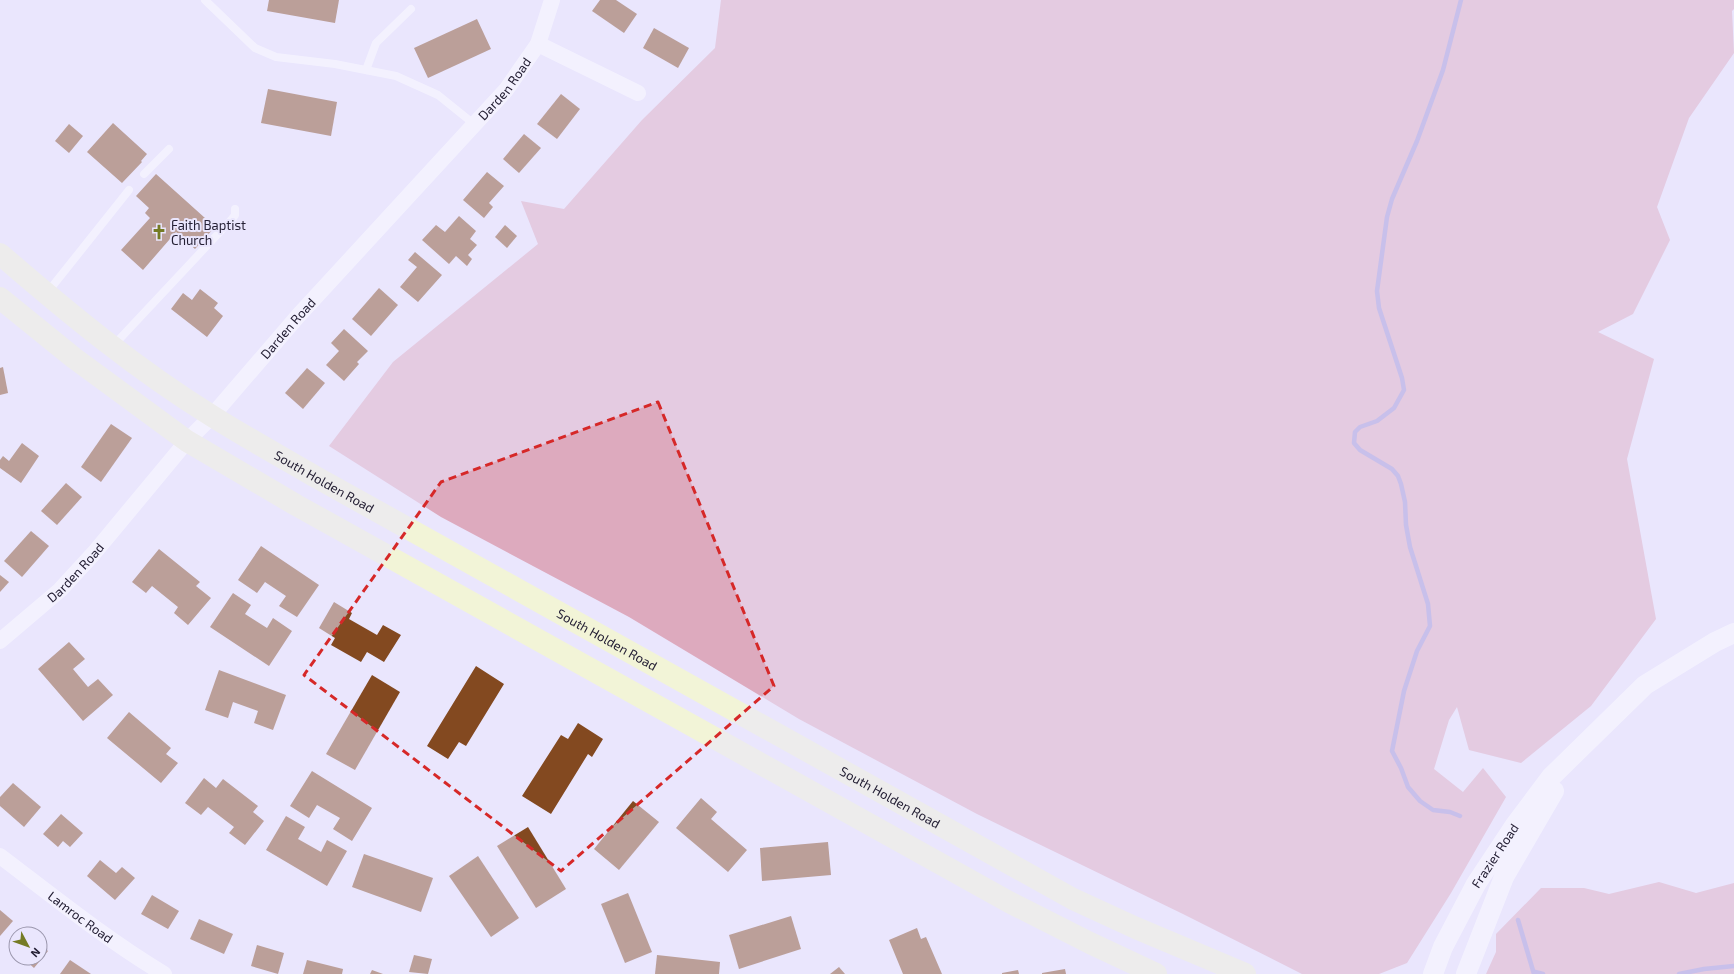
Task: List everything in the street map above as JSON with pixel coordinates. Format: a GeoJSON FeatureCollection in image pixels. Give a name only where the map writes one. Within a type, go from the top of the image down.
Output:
{"type":"FeatureCollection","features":[{"type":"Feature","properties":{"kind":"main road","name":"South Holden Road"},"geometry":{"type":"LineString","coordinates":[[0,254],[80,322],[164,384],[212,416],[314,476],[1073,899],[1136,928],[1245,974]]}},
{"type":"Feature","properties":{"kind":"main road"},"geometry":{"type":"LineString","coordinates":[[0,298],[74,358],[187,440],[296,505],[1009,902],[1090,944],[1156,974]]}},
{"type":"Feature","properties":{"kind":"street","name":"Darden Road"},"geometry":{"type":"LineString","coordinates":[[0,641],[60,590],[94,553],[187,440],[212,416],[298,316],[506,90],[538,44],[552,0]]}},
{"type":"Feature","properties":{"kind":"street"},"geometry":{"type":"LineString","coordinates":[[538,44],[638,93]]}},
{"type":"Feature","properties":{"kind":"street","name":"Frazier Road"},"geometry":{"type":"LineString","coordinates":[[1433,974],[1443,947],[1476,884],[1515,825],[1551,777],[1646,685],[1715,642],[1734,633]]}},
{"type":"Feature","properties":{"kind":"street","name":"Frazier Road"},"geometry":{"type":"LineString","coordinates":[[1466,974],[1504,877],[1578,750]]}},
{"type":"Feature","properties":{"kind":"street","name":"Lamroc Road"},"geometry":{"type":"LineString","coordinates":[[0,856],[132,955],[164,974]]}},
{"type":"Feature","properties":{"kind":"lane"},"geometry":{"type":"LineString","coordinates":[[205,0],[255,48],[276,57],[335,64],[396,76],[438,95],[474,124]]}},
{"type":"Feature","properties":{"kind":"lane"},"geometry":{"type":"LineString","coordinates":[[366,70],[376,43],[411,10]]}},
{"type":"Feature","properties":{"kind":"lane"},"geometry":{"type":"LineString","coordinates":[[144,174],[169,149]]}},
{"type":"Feature","properties":{"kind":"lane"},"geometry":{"type":"LineString","coordinates":[[46,294],[129,190]]}},
{"type":"Feature","properties":{"kind":"lane"},"geometry":{"type":"LineString","coordinates":[[113,346],[232,219],[235,215],[235,209]]}},
{"type":"Feature","properties":{"kind":"highlighted area"},"geometry":{"type":"Polygon","coordinates":[[[658,402],[774,686],[561,871],[304,675],[441,482],[658,402]]]}},
{"type":"Feature","properties":{"kind":"shaded area"},"geometry":{"type":"Polygon","coordinates":[[[721,0],[1734,0],[1734,9],[1732,11],[1734,53],[1689,118],[1657,207],[1670,240],[1633,314],[1598,332],[1654,359],[1627,459],[1656,619],[1591,706],[1521,763],[1469,750],[1457,707],[1449,720],[1434,769],[1463,792],[1483,768],[1506,797],[1451,893],[1407,963],[1379,974],[1302,974],[1183,914],[977,814],[799,719],[629,617],[441,517],[329,446],[393,362],[538,244],[521,201],[564,209],[642,120],[715,48],[721,0]]]}},
{"type":"Feature","properties":{"kind":"shaded area"},"geometry":{"type":"Polygon","coordinates":[[[1659,882],[1696,893],[1734,883],[1734,974],[1486,974],[1496,952],[1496,934],[1541,888],[1584,888],[1609,894],[1659,882]]]}},
{"type":"Feature","properties":{"kind":"building"},"geometry":{"type":"Polygon","coordinates":[[[269,0],[339,0],[335,23],[267,11],[269,0]]]}},
{"type":"Feature","properties":{"kind":"building"},"geometry":{"type":"Polygon","coordinates":[[[600,0],[616,0],[637,14],[624,33],[592,11],[600,0]]]}},
{"type":"Feature","properties":{"kind":"building"},"geometry":{"type":"Polygon","coordinates":[[[477,19],[491,49],[428,78],[414,48],[477,19]]]}},
{"type":"Feature","properties":{"kind":"building"},"geometry":{"type":"Polygon","coordinates":[[[654,28],[689,48],[678,68],[643,48],[654,28]]]}},
{"type":"Feature","properties":{"kind":"building"},"geometry":{"type":"Polygon","coordinates":[[[268,89],[337,102],[331,136],[261,123],[268,89]]]}},
{"type":"Feature","properties":{"kind":"building"},"geometry":{"type":"Polygon","coordinates":[[[561,94],[580,109],[557,139],[537,124],[561,94]]]}},
{"type":"Feature","properties":{"kind":"building"},"geometry":{"type":"Polygon","coordinates":[[[113,123],[147,154],[141,161],[142,162],[122,183],[87,152],[113,123]]]}},
{"type":"Feature","properties":{"kind":"building"},"geometry":{"type":"Polygon","coordinates":[[[69,124],[83,136],[69,153],[55,141],[69,124]]]}},
{"type":"Feature","properties":{"kind":"building"},"geometry":{"type":"Polygon","coordinates":[[[524,134],[541,148],[519,173],[503,159],[524,134]]]}},
{"type":"Feature","properties":{"kind":"building"},"geometry":{"type":"Polygon","coordinates":[[[487,172],[504,186],[489,203],[493,207],[484,218],[463,200],[487,172]]]}},
{"type":"Feature","properties":{"kind":"building"},"geometry":{"type":"Polygon","coordinates":[[[156,174],[215,227],[195,249],[176,232],[143,270],[121,250],[150,218],[145,213],[149,208],[136,196],[156,174]]]}},
{"type":"Feature","properties":{"kind":"building"},"geometry":{"type":"Polygon","coordinates":[[[459,216],[476,231],[470,239],[477,245],[468,255],[472,259],[467,266],[456,256],[449,264],[422,240],[436,225],[445,232],[459,216]]]}},
{"type":"Feature","properties":{"kind":"building"},"geometry":{"type":"Polygon","coordinates":[[[505,225],[517,236],[507,248],[495,237],[505,225]]]}},
{"type":"Feature","properties":{"kind":"building"},"geometry":{"type":"Polygon","coordinates":[[[415,252],[442,275],[418,302],[400,287],[417,267],[408,260],[415,252]]]}},
{"type":"Feature","properties":{"kind":"building"},"geometry":{"type":"Polygon","coordinates":[[[379,288],[398,305],[371,336],[352,319],[379,288]]]}},
{"type":"Feature","properties":{"kind":"building"},"geometry":{"type":"Polygon","coordinates":[[[200,289],[218,303],[214,308],[223,316],[207,337],[171,309],[183,293],[192,300],[200,289]]]}},
{"type":"Feature","properties":{"kind":"building"},"geometry":{"type":"Polygon","coordinates":[[[344,329],[368,351],[357,362],[359,364],[344,381],[326,365],[339,351],[331,343],[344,329]]]}},
{"type":"Feature","properties":{"kind":"building"},"geometry":{"type":"Polygon","coordinates":[[[3,367],[8,393],[0,395],[0,368],[3,367]]]}},
{"type":"Feature","properties":{"kind":"building"},"geometry":{"type":"Polygon","coordinates":[[[307,368],[325,383],[303,409],[285,393],[307,368]]]}},
{"type":"Feature","properties":{"kind":"building"},"geometry":{"type":"Polygon","coordinates":[[[111,424],[132,438],[101,482],[81,467],[111,424]]]}},
{"type":"Feature","properties":{"kind":"building"},"geometry":{"type":"Polygon","coordinates":[[[22,443],[39,456],[21,483],[0,468],[0,460],[3,456],[9,461],[22,443]]]}},
{"type":"Feature","properties":{"kind":"building"},"geometry":{"type":"Polygon","coordinates":[[[66,483],[82,497],[57,525],[41,511],[66,483]]]}},
{"type":"Feature","properties":{"kind":"building"},"geometry":{"type":"Polygon","coordinates":[[[31,531],[49,546],[22,577],[4,561],[31,531]]]}},
{"type":"Feature","properties":{"kind":"building"},"geometry":{"type":"Polygon","coordinates":[[[261,546],[319,585],[297,617],[279,606],[286,596],[265,582],[257,593],[238,580],[261,546]]]}},
{"type":"Feature","properties":{"kind":"building"},"geometry":{"type":"Polygon","coordinates":[[[159,549],[200,582],[196,586],[211,598],[188,625],[174,613],[178,607],[152,586],[146,593],[132,582],[159,549]]]}},
{"type":"Feature","properties":{"kind":"building"},"geometry":{"type":"Polygon","coordinates":[[[0,575],[9,582],[0,592],[0,575]]]}},
{"type":"Feature","properties":{"kind":"building"},"geometry":{"type":"Polygon","coordinates":[[[233,593],[251,605],[245,614],[267,628],[273,618],[292,631],[269,666],[210,627],[233,593]]]}},
{"type":"Feature","properties":{"kind":"building"},"geometry":{"type":"Polygon","coordinates":[[[334,602],[352,613],[349,619],[377,635],[383,625],[401,635],[384,662],[367,652],[361,662],[331,645],[335,638],[319,628],[334,602]]]}},
{"type":"Feature","properties":{"kind":"building"},"geometry":{"type":"Polygon","coordinates":[[[69,642],[85,659],[73,669],[88,687],[98,679],[113,695],[83,721],[38,669],[69,642]]]}},
{"type":"Feature","properties":{"kind":"building"},"geometry":{"type":"Polygon","coordinates":[[[476,666],[504,684],[466,746],[459,742],[448,759],[427,746],[476,666]]]}},
{"type":"Feature","properties":{"kind":"building"},"geometry":{"type":"Polygon","coordinates":[[[219,670],[286,695],[273,730],[254,723],[258,711],[233,702],[228,718],[205,710],[219,670]]]}},
{"type":"Feature","properties":{"kind":"building"},"geometry":{"type":"Polygon","coordinates":[[[372,675],[400,692],[355,770],[326,754],[372,675]]]}},
{"type":"Feature","properties":{"kind":"building"},"geometry":{"type":"Polygon","coordinates":[[[129,712],[171,748],[166,754],[178,763],[161,783],[107,738],[129,712]]]}},
{"type":"Feature","properties":{"kind":"building"},"geometry":{"type":"Polygon","coordinates":[[[578,723],[603,739],[592,757],[588,754],[551,814],[522,796],[561,735],[568,739],[578,723]]]}},
{"type":"Feature","properties":{"kind":"building"},"geometry":{"type":"Polygon","coordinates":[[[312,771],[372,808],[352,841],[333,829],[340,818],[317,805],[309,818],[290,806],[312,771]]]}},
{"type":"Feature","properties":{"kind":"building"},"geometry":{"type":"Polygon","coordinates":[[[204,778],[216,788],[223,779],[258,806],[253,812],[264,821],[245,845],[229,833],[234,827],[208,807],[201,815],[185,803],[204,778]]]}},
{"type":"Feature","properties":{"kind":"building"},"geometry":{"type":"Polygon","coordinates":[[[13,783],[41,807],[24,827],[0,806],[0,797],[13,783]]]}},
{"type":"Feature","properties":{"kind":"building"},"geometry":{"type":"Polygon","coordinates":[[[701,798],[717,812],[711,819],[747,850],[728,872],[676,828],[701,798]]]}},
{"type":"Feature","properties":{"kind":"building"},"geometry":{"type":"Polygon","coordinates":[[[633,801],[659,822],[619,870],[594,849],[633,801]]]}},
{"type":"Feature","properties":{"kind":"building"},"geometry":{"type":"Polygon","coordinates":[[[61,814],[83,833],[70,847],[63,841],[58,847],[43,834],[61,814]]]}},
{"type":"Feature","properties":{"kind":"building"},"geometry":{"type":"Polygon","coordinates":[[[286,816],[305,827],[298,839],[321,852],[327,840],[347,851],[327,886],[266,850],[286,816]]]}},
{"type":"Feature","properties":{"kind":"building"},"geometry":{"type":"Polygon","coordinates":[[[528,827],[566,889],[536,908],[497,846],[528,827]]]}},
{"type":"Feature","properties":{"kind":"building"},"geometry":{"type":"Polygon","coordinates":[[[828,842],[831,875],[762,881],[760,848],[828,842]]]}},
{"type":"Feature","properties":{"kind":"building"},"geometry":{"type":"Polygon","coordinates":[[[364,854],[433,878],[421,912],[352,887],[364,854]]]}},
{"type":"Feature","properties":{"kind":"building"},"geometry":{"type":"Polygon","coordinates":[[[478,856],[519,918],[491,937],[449,876],[478,856]]]}},
{"type":"Feature","properties":{"kind":"building"},"geometry":{"type":"Polygon","coordinates":[[[100,860],[116,873],[122,867],[135,878],[115,900],[87,876],[100,860]]]}},
{"type":"Feature","properties":{"kind":"building"},"geometry":{"type":"Polygon","coordinates":[[[628,893],[652,952],[625,963],[601,904],[628,893]]]}},
{"type":"Feature","properties":{"kind":"building"},"geometry":{"type":"Polygon","coordinates":[[[152,895],[179,911],[168,929],[141,914],[152,895]]]}},
{"type":"Feature","properties":{"kind":"building"},"geometry":{"type":"Polygon","coordinates":[[[0,910],[13,921],[0,936],[0,910]]]}},
{"type":"Feature","properties":{"kind":"building"},"geometry":{"type":"Polygon","coordinates":[[[791,916],[801,949],[739,969],[729,935],[791,916]]]}},
{"type":"Feature","properties":{"kind":"building"},"geometry":{"type":"Polygon","coordinates":[[[199,919],[233,934],[224,954],[190,939],[199,919]]]}},
{"type":"Feature","properties":{"kind":"building"},"geometry":{"type":"Polygon","coordinates":[[[917,928],[921,939],[926,937],[942,974],[903,974],[889,940],[917,928]]]}},
{"type":"Feature","properties":{"kind":"building"},"geometry":{"type":"Polygon","coordinates":[[[257,945],[284,953],[278,974],[251,966],[257,945]]]}},
{"type":"Feature","properties":{"kind":"building"},"geometry":{"type":"Polygon","coordinates":[[[414,955],[432,959],[428,974],[409,972],[414,955]]]}},
{"type":"Feature","properties":{"kind":"building"},"geometry":{"type":"Polygon","coordinates":[[[657,955],[720,962],[719,974],[655,974],[657,955]]]}},
{"type":"Feature","properties":{"kind":"building"},"geometry":{"type":"Polygon","coordinates":[[[70,960],[91,974],[60,974],[70,960]]]}},
{"type":"Feature","properties":{"kind":"building"},"geometry":{"type":"Polygon","coordinates":[[[307,960],[343,969],[342,974],[303,974],[307,960]]]}},
{"type":"Feature","properties":{"kind":"building"},"geometry":{"type":"Polygon","coordinates":[[[839,967],[845,974],[830,974],[839,967]]]}},
{"type":"Feature","properties":{"kind":"building"},"geometry":{"type":"Polygon","coordinates":[[[1065,969],[1066,974],[1042,974],[1042,973],[1065,969]]]}},
{"type":"Feature","properties":{"kind":"building"},"geometry":{"type":"Polygon","coordinates":[[[372,970],[383,974],[370,974],[372,970]]]}},
{"type":"Feature","properties":{"kind":"building"},"geometry":{"type":"Polygon","coordinates":[[[1018,970],[1019,974],[1002,974],[1002,973],[1018,970]]]}},
{"type":"Feature","properties":{"kind":"waterway"},"geometry":{"type":"LineString","coordinates":[[1460,816],[1450,812],[1433,810],[1420,801],[1408,787],[1401,768],[1392,751],[1404,691],[1417,651],[1430,626],[1428,604],[1410,547],[1406,525],[1405,502],[1398,476],[1392,469],[1360,450],[1354,443],[1355,432],[1360,427],[1377,421],[1394,408],[1404,390],[1402,378],[1379,308],[1377,291],[1387,217],[1392,199],[1417,141],[1443,70],[1461,0]]}},
{"type":"Feature","properties":{"kind":"waterway"},"geometry":{"type":"LineString","coordinates":[[1518,920],[1534,974]]}},
{"type":"Feature","properties":{"kind":"waterway"},"geometry":{"type":"LineString","coordinates":[[1679,974],[1704,969],[1734,966]]}},
{"type":"Feature","properties":{"kind":"waterway"},"geometry":{"type":"LineString","coordinates":[[1535,972],[1543,974]]}},
{"type":"Feature","properties":{"kind":"place","name":"Faith Baptist Church"},"geometry":{"type":"Point","coordinates":[159,232]}}]}
